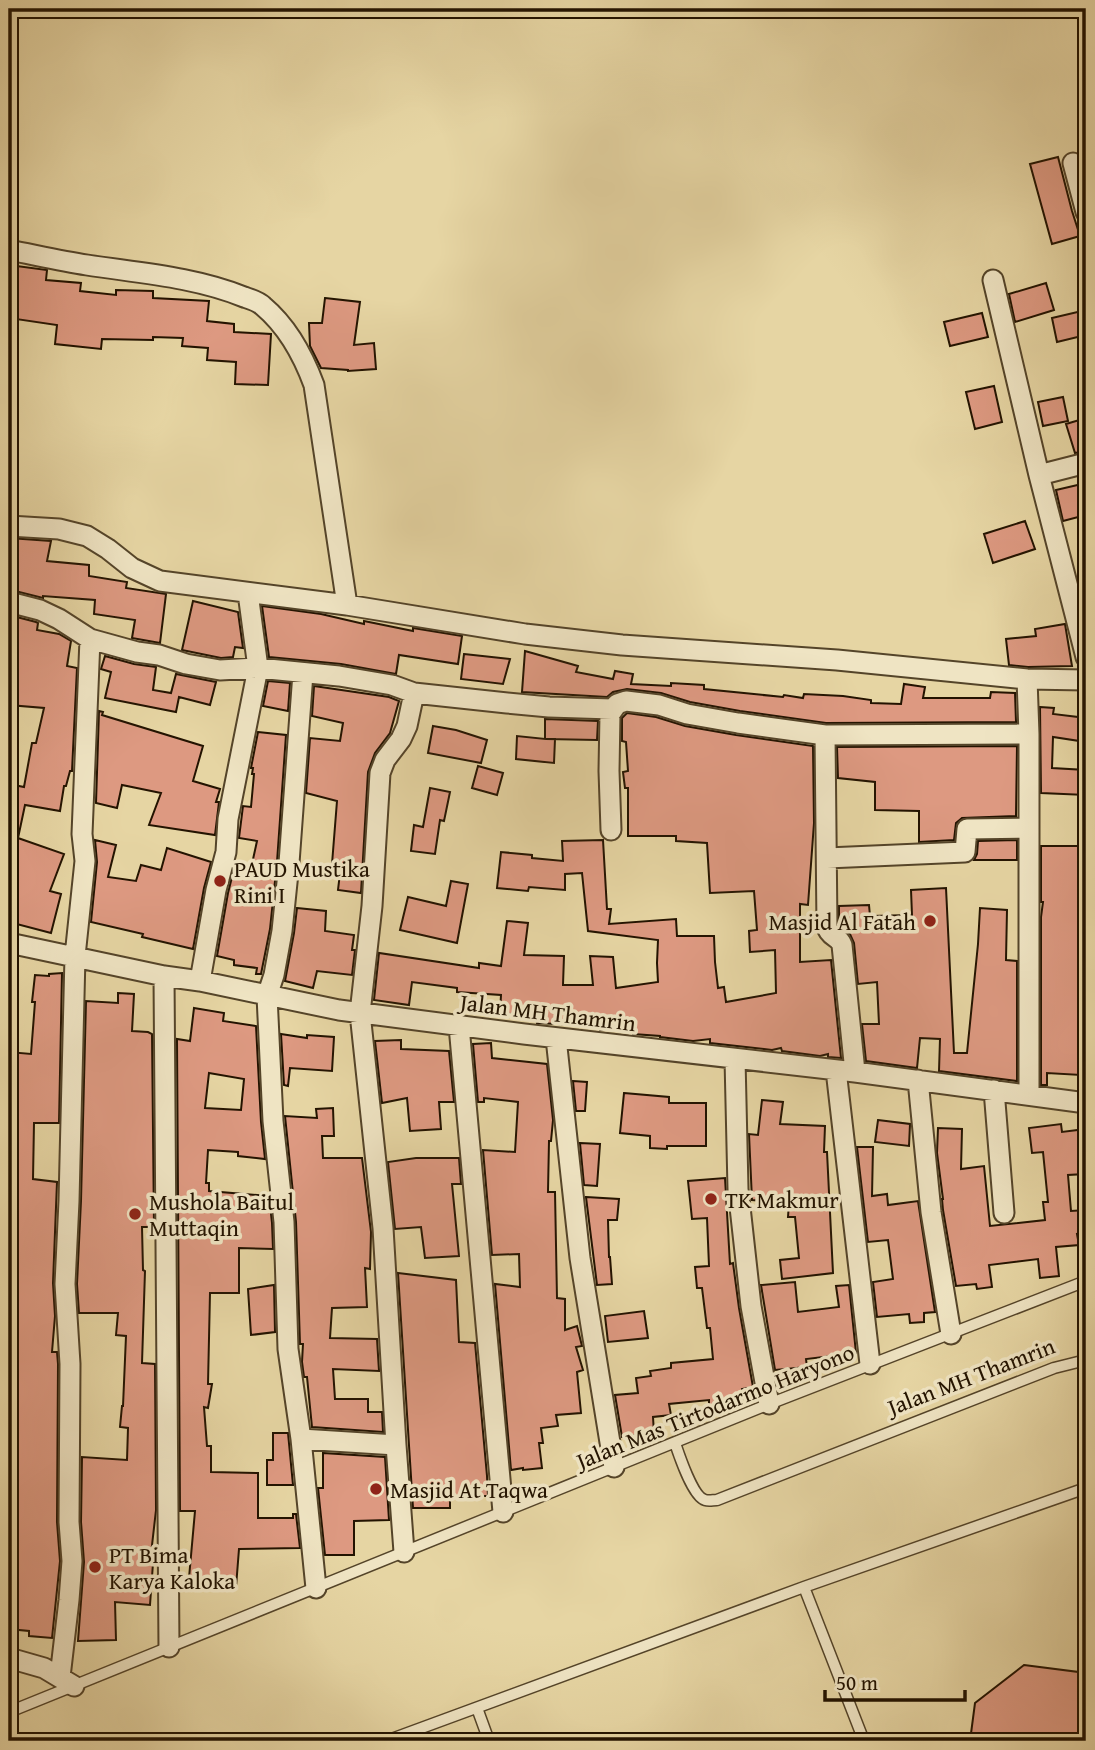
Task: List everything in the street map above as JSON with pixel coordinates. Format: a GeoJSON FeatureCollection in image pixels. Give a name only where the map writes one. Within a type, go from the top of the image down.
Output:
{"type":"FeatureCollection","features":[{"type":"Feature","properties":{"kind":"street"},"geometry":{"type":"LineString","coordinates":[[1073,163],[1086,212]]}},
{"type":"Feature","properties":{"kind":"street"},"geometry":{"type":"LineString","coordinates":[[9,250],[220,288],[261,304],[278,321],[305,361],[314,385],[347,605]]}},
{"type":"Feature","properties":{"kind":"street"},"geometry":{"type":"LineString","coordinates":[[993,279],[1039,475],[1086,657]]}},
{"type":"Feature","properties":{"kind":"street"},"geometry":{"type":"LineString","coordinates":[[1039,475],[1086,463]]}},
{"type":"Feature","properties":{"kind":"street"},"geometry":{"type":"LineString","coordinates":[[9,526],[59,529],[87,536],[132,568],[160,581],[347,605],[525,634],[622,645],[837,660],[1027,680],[1086,680]]}},
{"type":"Feature","properties":{"kind":"street"},"geometry":{"type":"LineString","coordinates":[[200,981],[258,668],[248,593]]}},
{"type":"Feature","properties":{"kind":"street"},"geometry":{"type":"LineString","coordinates":[[9,602],[40,610],[90,639],[186,664],[220,670],[258,668],[339,676],[392,685],[414,693],[549,707],[612,709]]}},
{"type":"Feature","properties":{"kind":"street"},"geometry":{"type":"LineString","coordinates":[[9,1658],[44,1668],[67,1681],[72,1561],[69,1522],[70,1364],[65,1284],[75,956],[85,861],[82,834],[90,639]]}},
{"type":"Feature","properties":{"kind":"street"},"geometry":{"type":"LineString","coordinates":[[303,673],[282,931],[267,996],[273,1121],[284,1223],[288,1349],[301,1439],[316,1588]]}},
{"type":"Feature","properties":{"kind":"street"},"geometry":{"type":"LineString","coordinates":[[1027,680],[1029,1095]]}},
{"type":"Feature","properties":{"kind":"street"},"geometry":{"type":"LineString","coordinates":[[404,1552],[383,1228],[360,1013],[372,906],[380,773],[385,760],[407,726],[414,693]]}},
{"type":"Feature","properties":{"kind":"street"},"geometry":{"type":"LineString","coordinates":[[611,830],[610,713],[617,704],[626,701],[659,705],[687,714],[738,723],[825,735],[1028,734]]}},
{"type":"Feature","properties":{"kind":"street"},"geometry":{"type":"LineString","coordinates":[[825,735],[827,927],[829,933],[842,945],[846,1071],[870,1364]]}},
{"type":"Feature","properties":{"kind":"street"},"geometry":{"type":"LineString","coordinates":[[828,858],[965,852],[967,829],[1029,828]]}},
{"type":"Feature","properties":{"kind":"street","name":"Jalan MH Thamrin"},"geometry":{"type":"LineString","coordinates":[[9,943],[360,1013],[846,1071],[1086,1103]]}},
{"type":"Feature","properties":{"kind":"street"},"geometry":{"type":"LineString","coordinates":[[164,976],[169,1647]]}},
{"type":"Feature","properties":{"kind":"street"},"geometry":{"type":"LineString","coordinates":[[459,1026],[503,1512]]}},
{"type":"Feature","properties":{"kind":"street"},"geometry":{"type":"LineString","coordinates":[[556,1038],[580,1258],[614,1467]]}},
{"type":"Feature","properties":{"kind":"street"},"geometry":{"type":"LineString","coordinates":[[735,1059],[738,1189],[751,1306],[769,1404]]}},
{"type":"Feature","properties":{"kind":"street"},"geometry":{"type":"LineString","coordinates":[[918,1080],[931,1212],[951,1334]]}},
{"type":"Feature","properties":{"kind":"street"},"geometry":{"type":"LineString","coordinates":[[994,1090],[1004,1213]]}},
{"type":"Feature","properties":{"kind":"street"},"geometry":{"type":"LineString","coordinates":[[301,1439],[396,1445]]}},
{"type":"Feature","properties":{"kind":"lane","name":"Jalan Mas Tirtodarmo Haryono"},"geometry":{"type":"LineString","coordinates":[[9,1712],[67,1681],[169,1647],[769,1404],[1086,1281]]}},
{"type":"Feature","properties":{"kind":"lane","name":"Jalan MH Thamrin"},"geometry":{"type":"LineString","coordinates":[[675,1443],[698,1496],[705,1500],[717,1500],[1054,1368],[1086,1360]]}},
{"type":"Feature","properties":{"kind":"lane"},"geometry":{"type":"LineString","coordinates":[[386,1741],[804,1587],[1086,1488]]}},
{"type":"Feature","properties":{"kind":"lane"},"geometry":{"type":"LineString","coordinates":[[804,1587],[864,1741]]}},
{"type":"Feature","properties":{"kind":"lane"},"geometry":{"type":"LineString","coordinates":[[477,1708],[489,1741]]}},
{"type":"Feature","properties":{"kind":"building"},"geometry":{"type":"Polygon","coordinates":[[[1058,157],[1080,236],[1052,244],[1030,164],[1058,157]]]}},
{"type":"Feature","properties":{"kind":"building"},"geometry":{"type":"Polygon","coordinates":[[[9,265],[47,270],[46,280],[81,283],[80,291],[116,295],[116,290],[153,291],[153,298],[209,301],[207,321],[234,324],[234,332],[271,334],[268,385],[235,384],[236,362],[207,360],[208,348],[182,346],[183,338],[102,339],[101,349],[55,344],[57,325],[9,318],[9,265]]]}},
{"type":"Feature","properties":{"kind":"building"},"geometry":{"type":"Polygon","coordinates":[[[1046,283],[1054,310],[1015,322],[1009,294],[1046,283]]]}},
{"type":"Feature","properties":{"kind":"building"},"geometry":{"type":"Polygon","coordinates":[[[325,298],[360,302],[354,345],[374,343],[376,369],[348,371],[321,368],[310,346],[309,323],[322,323],[325,298]]]}},
{"type":"Feature","properties":{"kind":"building"},"geometry":{"type":"Polygon","coordinates":[[[1086,310],[1086,335],[1057,342],[1052,318],[1086,310]]]}},
{"type":"Feature","properties":{"kind":"building"},"geometry":{"type":"Polygon","coordinates":[[[982,313],[988,337],[950,346],[944,322],[982,313]]]}},
{"type":"Feature","properties":{"kind":"building"},"geometry":{"type":"Polygon","coordinates":[[[994,386],[1002,422],[975,429],[966,392],[994,386]]]}},
{"type":"Feature","properties":{"kind":"building"},"geometry":{"type":"Polygon","coordinates":[[[1063,397],[1068,421],[1043,426],[1038,402],[1063,397]]]}},
{"type":"Feature","properties":{"kind":"building"},"geometry":{"type":"Polygon","coordinates":[[[1086,418],[1086,451],[1075,453],[1066,424],[1086,418]]]}},
{"type":"Feature","properties":{"kind":"building"},"geometry":{"type":"Polygon","coordinates":[[[1086,483],[1086,515],[1063,521],[1056,490],[1086,483]]]}},
{"type":"Feature","properties":{"kind":"building"},"geometry":{"type":"Polygon","coordinates":[[[1025,521],[1035,549],[993,563],[984,534],[1025,521]]]}},
{"type":"Feature","properties":{"kind":"building"},"geometry":{"type":"Polygon","coordinates":[[[9,538],[51,541],[47,561],[89,565],[89,576],[127,582],[126,588],[166,594],[160,643],[132,638],[135,620],[94,614],[95,600],[43,598],[15,591],[15,581],[9,580],[9,538]]]}},
{"type":"Feature","properties":{"kind":"building"},"geometry":{"type":"Polygon","coordinates":[[[193,601],[238,612],[243,648],[235,647],[233,657],[221,658],[182,650],[193,601]]]}},
{"type":"Feature","properties":{"kind":"building"},"geometry":{"type":"Polygon","coordinates":[[[262,606],[321,614],[364,624],[364,621],[413,631],[413,628],[462,636],[458,664],[399,655],[396,674],[341,664],[269,657],[262,606]]]}},
{"type":"Feature","properties":{"kind":"building"},"geometry":{"type":"Polygon","coordinates":[[[9,615],[36,622],[37,630],[59,634],[71,641],[67,666],[77,668],[72,771],[64,786],[60,811],[25,805],[18,838],[64,854],[50,891],[61,894],[51,933],[9,922],[9,784],[24,787],[32,743],[36,743],[44,708],[9,705],[9,615]]]}},
{"type":"Feature","properties":{"kind":"building"},"geometry":{"type":"Polygon","coordinates":[[[1065,624],[1072,666],[1009,665],[1006,639],[1036,636],[1035,629],[1065,624]]]}},
{"type":"Feature","properties":{"kind":"building"},"geometry":{"type":"Polygon","coordinates":[[[525,651],[578,666],[576,672],[613,679],[615,671],[633,674],[631,684],[704,685],[704,689],[783,697],[803,698],[804,694],[843,696],[871,700],[871,703],[901,704],[904,684],[925,687],[923,698],[990,698],[991,692],[1015,693],[1016,722],[826,723],[740,711],[690,702],[661,693],[627,689],[613,692],[607,697],[522,692],[525,651]]]}},
{"type":"Feature","properties":{"kind":"building"},"geometry":{"type":"Polygon","coordinates":[[[464,654],[510,659],[503,684],[461,679],[464,654]]]}},
{"type":"Feature","properties":{"kind":"building"},"geometry":{"type":"Polygon","coordinates":[[[105,656],[156,667],[153,690],[171,693],[176,674],[216,682],[210,705],[179,697],[176,712],[105,698],[111,672],[101,669],[105,656]]]}},
{"type":"Feature","properties":{"kind":"building"},"geometry":{"type":"Polygon","coordinates":[[[268,681],[290,683],[288,711],[263,706],[268,681]]]}},
{"type":"Feature","properties":{"kind":"building"},"geometry":{"type":"Polygon","coordinates":[[[314,686],[389,697],[399,701],[390,733],[375,753],[368,772],[361,893],[338,890],[341,865],[332,864],[337,801],[306,793],[310,738],[340,741],[343,723],[312,716],[314,686]]]}},
{"type":"Feature","properties":{"kind":"building"},"geometry":{"type":"Polygon","coordinates":[[[1040,707],[1054,708],[1053,714],[1086,718],[1086,742],[1053,737],[1052,768],[1086,770],[1086,795],[1041,793],[1040,707]]]}},
{"type":"Feature","properties":{"kind":"building"},"geometry":{"type":"Polygon","coordinates":[[[99,711],[103,712],[102,715],[203,746],[193,781],[220,789],[216,802],[219,802],[215,835],[149,825],[161,793],[122,785],[117,808],[96,803],[99,711]]]}},
{"type":"Feature","properties":{"kind":"building"},"geometry":{"type":"Polygon","coordinates":[[[627,713],[656,717],[685,726],[813,746],[814,823],[808,905],[800,904],[800,962],[831,960],[841,1058],[828,1057],[828,1054],[820,1056],[782,1051],[781,1048],[772,1050],[710,1043],[710,1039],[693,1041],[633,1034],[632,1027],[600,1030],[599,1026],[537,1023],[536,1016],[500,1013],[501,995],[457,992],[457,988],[412,982],[409,1005],[374,1000],[379,953],[479,968],[479,963],[501,966],[507,921],[528,923],[524,955],[564,956],[563,985],[593,985],[590,956],[613,957],[616,988],[658,982],[658,940],[588,931],[582,873],[565,874],[565,890],[497,888],[501,852],[563,861],[562,841],[603,840],[607,909],[611,909],[609,924],[676,919],[677,936],[714,936],[718,988],[724,987],[726,1002],[776,993],[775,950],[750,952],[749,931],[757,930],[754,891],[710,893],[707,843],[676,841],[676,836],[628,836],[628,788],[625,788],[623,772],[628,771],[626,742],[622,741],[622,718],[627,713]]]}},
{"type":"Feature","properties":{"kind":"building"},"geometry":{"type":"Polygon","coordinates":[[[545,719],[598,721],[597,740],[555,739],[554,763],[516,759],[517,736],[545,739],[545,719]]]}},
{"type":"Feature","properties":{"kind":"building"},"geometry":{"type":"Polygon","coordinates":[[[433,726],[487,740],[481,763],[428,753],[433,726]]]}},
{"type":"Feature","properties":{"kind":"building"},"geometry":{"type":"Polygon","coordinates":[[[258,732],[286,735],[270,929],[261,974],[256,974],[257,968],[234,965],[234,960],[217,956],[234,869],[250,873],[257,841],[239,838],[243,806],[251,807],[254,774],[251,768],[258,732]]]}},
{"type":"Feature","properties":{"kind":"building"},"geometry":{"type":"Polygon","coordinates":[[[1017,746],[1016,816],[962,818],[956,823],[954,840],[919,842],[919,811],[875,810],[875,782],[838,778],[837,747],[1017,746]]]}},
{"type":"Feature","properties":{"kind":"building"},"geometry":{"type":"Polygon","coordinates":[[[478,766],[503,773],[497,795],[472,788],[478,766]]]}},
{"type":"Feature","properties":{"kind":"building"},"geometry":{"type":"Polygon","coordinates":[[[430,788],[450,792],[444,821],[440,820],[435,854],[411,851],[414,825],[423,827],[430,788]]]}},
{"type":"Feature","properties":{"kind":"building"},"geometry":{"type":"Polygon","coordinates":[[[95,840],[116,845],[108,877],[136,881],[141,865],[161,870],[167,848],[211,862],[193,949],[91,922],[97,862],[95,840]]]}},
{"type":"Feature","properties":{"kind":"building"},"geometry":{"type":"Polygon","coordinates":[[[1017,840],[1017,860],[974,860],[978,841],[1017,840]]]}},
{"type":"Feature","properties":{"kind":"building"},"geometry":{"type":"Polygon","coordinates":[[[1041,846],[1086,846],[1086,974],[1081,973],[1079,1034],[1083,1034],[1081,1075],[1047,1073],[1047,1085],[1041,1085],[1041,846]]]}},
{"type":"Feature","properties":{"kind":"building"},"geometry":{"type":"Polygon","coordinates":[[[451,881],[468,884],[457,943],[400,930],[408,897],[446,906],[451,881]]]}},
{"type":"Feature","properties":{"kind":"building"},"geometry":{"type":"Polygon","coordinates":[[[946,888],[954,1053],[967,1053],[980,908],[1007,910],[1006,960],[1017,961],[1017,1081],[939,1071],[940,1039],[920,1038],[917,1068],[866,1061],[862,1024],[879,1024],[877,982],[858,984],[854,943],[850,934],[839,925],[839,906],[869,905],[870,916],[912,915],[911,890],[946,888]]]}},
{"type":"Feature","properties":{"kind":"building"},"geometry":{"type":"Polygon","coordinates":[[[297,908],[326,911],[325,931],[354,935],[352,975],[317,971],[313,988],[285,981],[297,908]]]}},
{"type":"Feature","properties":{"kind":"building"},"geometry":{"type":"Polygon","coordinates":[[[62,973],[59,1123],[34,1123],[33,1179],[57,1182],[52,1352],[57,1352],[58,1364],[57,1522],[60,1561],[52,1638],[29,1636],[29,1631],[9,1629],[9,1052],[31,1054],[35,975],[62,973]]]}},
{"type":"Feature","properties":{"kind":"building"},"geometry":{"type":"Polygon","coordinates":[[[118,993],[134,994],[132,1031],[152,1034],[154,1227],[142,1227],[145,1271],[142,1363],[155,1364],[156,1510],[150,1563],[153,1563],[150,1605],[115,1602],[116,1640],[78,1641],[84,1562],[81,1522],[82,1457],[127,1460],[128,1428],[120,1427],[126,1336],[116,1335],[118,1313],[79,1313],[77,1284],[86,1001],[118,1003],[118,993]]]}},
{"type":"Feature","properties":{"kind":"building"},"geometry":{"type":"Polygon","coordinates":[[[194,1008],[224,1013],[223,1021],[256,1026],[265,1159],[238,1156],[238,1152],[208,1150],[206,1183],[209,1183],[209,1191],[269,1196],[273,1249],[239,1248],[239,1293],[210,1293],[208,1384],[212,1384],[208,1408],[204,1407],[207,1446],[211,1446],[211,1472],[258,1473],[258,1518],[293,1518],[293,1514],[296,1514],[300,1548],[239,1549],[236,1587],[217,1586],[217,1580],[189,1578],[195,1511],[180,1511],[177,1039],[190,1041],[194,1008]],[[209,1073],[205,1108],[241,1110],[244,1079],[209,1073]]]}},
{"type":"Feature","properties":{"kind":"building"},"geometry":{"type":"Polygon","coordinates":[[[281,1034],[307,1038],[307,1035],[334,1037],[332,1071],[290,1068],[288,1086],[284,1085],[281,1034]]]}},
{"type":"Feature","properties":{"kind":"building"},"geometry":{"type":"Polygon","coordinates":[[[401,1040],[401,1049],[449,1051],[454,1102],[439,1102],[441,1129],[410,1131],[407,1098],[382,1103],[375,1041],[401,1040]]]}},
{"type":"Feature","properties":{"kind":"building"},"geometry":{"type":"Polygon","coordinates":[[[491,1043],[492,1058],[547,1064],[553,1120],[549,1141],[548,1192],[555,1192],[557,1298],[565,1299],[565,1330],[577,1326],[582,1346],[576,1347],[583,1370],[577,1372],[581,1413],[556,1415],[558,1426],[541,1428],[543,1443],[539,1443],[542,1468],[523,1470],[511,1470],[495,1284],[520,1287],[519,1254],[492,1255],[483,1150],[515,1152],[518,1102],[484,1098],[484,1102],[478,1102],[473,1044],[491,1043]]]}},
{"type":"Feature","properties":{"kind":"building"},"geometry":{"type":"Polygon","coordinates":[[[573,1081],[587,1082],[585,1111],[576,1111],[573,1081]]]}},
{"type":"Feature","properties":{"kind":"building"},"geometry":{"type":"Polygon","coordinates":[[[624,1093],[669,1097],[669,1103],[706,1103],[706,1146],[650,1148],[650,1136],[620,1133],[624,1093]]]}},
{"type":"Feature","properties":{"kind":"building"},"geometry":{"type":"Polygon","coordinates":[[[762,1100],[783,1102],[780,1124],[825,1126],[824,1152],[827,1152],[833,1273],[782,1279],[780,1260],[799,1258],[795,1217],[788,1217],[789,1203],[752,1200],[749,1134],[758,1135],[762,1100]]]}},
{"type":"Feature","properties":{"kind":"building"},"geometry":{"type":"Polygon","coordinates":[[[333,1108],[334,1136],[322,1136],[323,1158],[362,1158],[371,1232],[370,1269],[365,1268],[367,1307],[332,1308],[330,1338],[377,1339],[379,1371],[333,1369],[335,1399],[368,1399],[368,1412],[382,1412],[383,1432],[312,1427],[307,1377],[304,1377],[303,1344],[300,1344],[296,1222],[285,1116],[317,1118],[316,1109],[333,1108]]]}},
{"type":"Feature","properties":{"kind":"building"},"geometry":{"type":"Polygon","coordinates":[[[878,1120],[910,1124],[909,1146],[875,1142],[878,1120]]]}},
{"type":"Feature","properties":{"kind":"building"},"geometry":{"type":"Polygon","coordinates":[[[1061,1124],[1062,1132],[1086,1129],[1086,1151],[1082,1151],[1085,1174],[1068,1175],[1071,1211],[1086,1210],[1086,1233],[1077,1234],[1079,1245],[1056,1247],[1059,1276],[1040,1278],[1038,1259],[989,1265],[992,1287],[977,1289],[976,1284],[956,1286],[943,1210],[937,1153],[938,1128],[962,1129],[961,1169],[984,1166],[990,1226],[1045,1220],[1043,1202],[1048,1202],[1043,1152],[1032,1153],[1029,1128],[1061,1124]]]}},
{"type":"Feature","properties":{"kind":"building"},"geometry":{"type":"Polygon","coordinates":[[[580,1143],[600,1144],[597,1186],[584,1185],[580,1143]]]}},
{"type":"Feature","properties":{"kind":"building"},"geometry":{"type":"Polygon","coordinates":[[[857,1147],[873,1147],[872,1196],[887,1194],[888,1205],[918,1201],[935,1312],[924,1313],[924,1322],[910,1323],[909,1314],[877,1317],[873,1282],[893,1279],[888,1240],[868,1242],[857,1147]]]}},
{"type":"Feature","properties":{"kind":"building"},"geometry":{"type":"Polygon","coordinates":[[[416,1158],[459,1158],[461,1184],[452,1184],[459,1256],[425,1258],[421,1227],[395,1229],[388,1162],[416,1158]]]}},
{"type":"Feature","properties":{"kind":"building"},"geometry":{"type":"Polygon","coordinates":[[[725,1178],[730,1264],[733,1263],[753,1387],[742,1389],[744,1401],[730,1404],[709,1406],[709,1400],[669,1404],[671,1415],[653,1417],[654,1433],[622,1437],[615,1395],[638,1393],[636,1378],[651,1376],[650,1371],[671,1368],[671,1363],[713,1359],[710,1328],[707,1328],[702,1288],[697,1288],[695,1267],[709,1266],[707,1218],[692,1219],[688,1181],[725,1178]]]}},
{"type":"Feature","properties":{"kind":"building"},"geometry":{"type":"Polygon","coordinates":[[[586,1197],[619,1199],[617,1220],[608,1220],[612,1284],[597,1285],[586,1197]]]}},
{"type":"Feature","properties":{"kind":"building"},"geometry":{"type":"Polygon","coordinates":[[[398,1273],[456,1280],[459,1342],[475,1343],[488,1496],[450,1496],[450,1508],[413,1508],[398,1273]]]}},
{"type":"Feature","properties":{"kind":"building"},"geometry":{"type":"Polygon","coordinates":[[[795,1282],[798,1312],[839,1307],[836,1286],[849,1285],[856,1353],[806,1359],[807,1367],[775,1370],[761,1285],[795,1282]]]}},
{"type":"Feature","properties":{"kind":"building"},"geometry":{"type":"Polygon","coordinates":[[[274,1285],[275,1332],[251,1335],[248,1289],[274,1285]]]}},
{"type":"Feature","properties":{"kind":"building"},"geometry":{"type":"Polygon","coordinates":[[[644,1311],[648,1338],[608,1342],[605,1316],[644,1311]]]}},
{"type":"Feature","properties":{"kind":"building"},"geometry":{"type":"Polygon","coordinates":[[[273,1433],[288,1433],[293,1485],[267,1485],[267,1460],[273,1460],[273,1433]]]}},
{"type":"Feature","properties":{"kind":"building"},"geometry":{"type":"Polygon","coordinates":[[[323,1453],[385,1457],[389,1520],[354,1521],[354,1555],[325,1555],[318,1488],[323,1488],[323,1453]]]}},
{"type":"Feature","properties":{"kind":"building"},"geometry":{"type":"Polygon","coordinates":[[[1024,1665],[1086,1673],[1086,1741],[970,1741],[975,1703],[1024,1665]]]}},
{"type":"Feature","properties":{"kind":"place","name":"PAUD Mustika Rini I"},"geometry":{"type":"Point","coordinates":[220,881]}},
{"type":"Feature","properties":{"kind":"place","name":"Masjid Al Fatah"},"geometry":{"type":"Point","coordinates":[930,921]}},
{"type":"Feature","properties":{"kind":"place","name":"TK Makmur"},"geometry":{"type":"Point","coordinates":[711,1199]}},
{"type":"Feature","properties":{"kind":"place","name":"Mushola Baitul Muttaqin"},"geometry":{"type":"Point","coordinates":[135,1214]}},
{"type":"Feature","properties":{"kind":"place","name":"Masjid At Taqwa"},"geometry":{"type":"Point","coordinates":[376,1489]}},
{"type":"Feature","properties":{"kind":"place","name":"PT Bima Karya Kaloka"},"geometry":{"type":"Point","coordinates":[95,1567]}}]}
